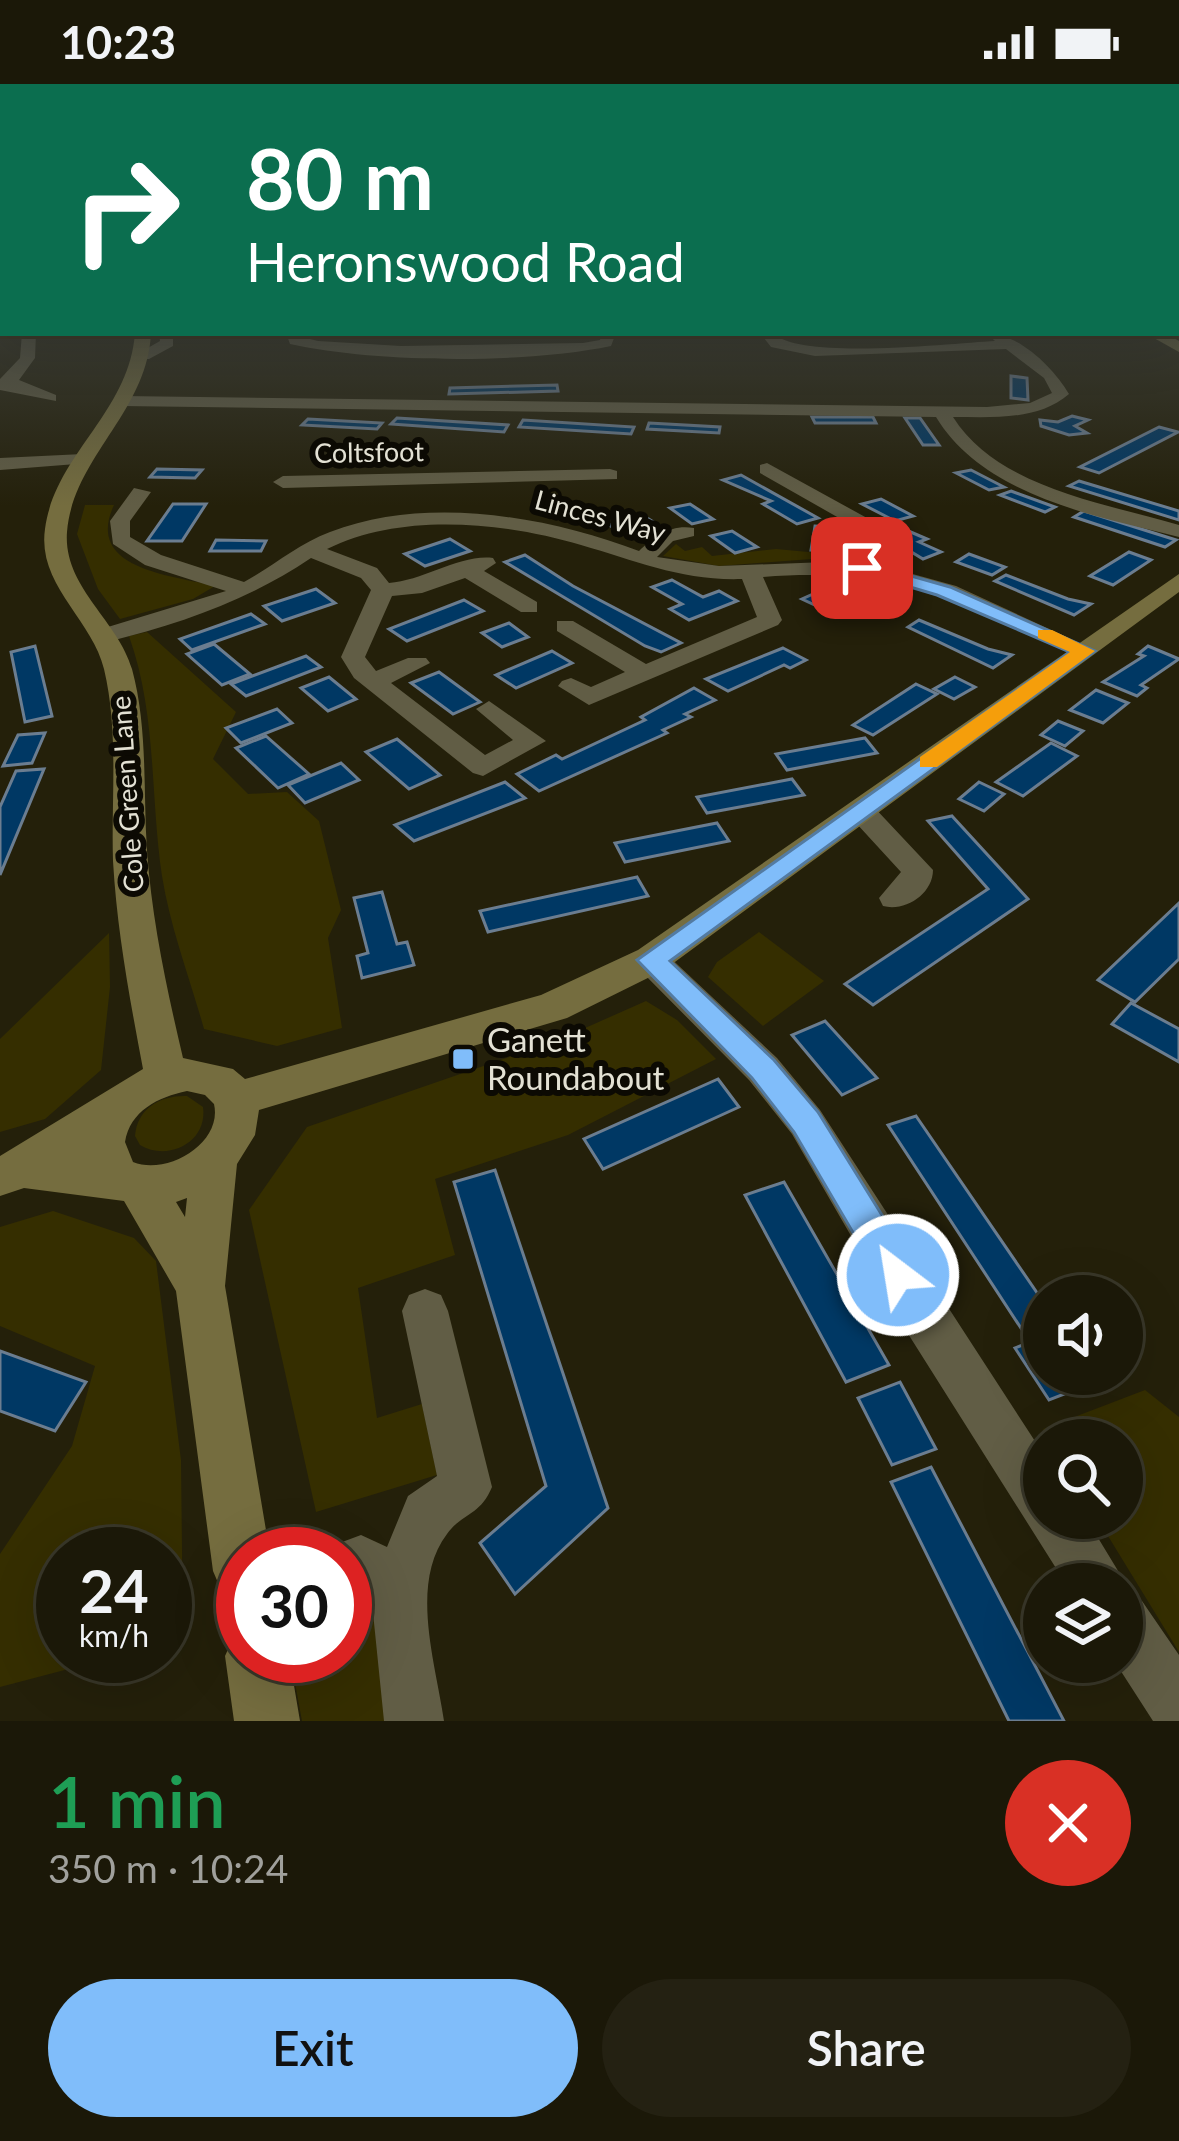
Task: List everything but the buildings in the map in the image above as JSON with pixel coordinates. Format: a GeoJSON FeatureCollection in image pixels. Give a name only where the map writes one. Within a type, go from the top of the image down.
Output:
{"type":"FeatureCollection","features":[{"type":"Feature","properties":{"kind":"street"},"geometry":{"type":"LineString","coordinates":[[0,385],[24,369],[30,353]]}},
{"type":"Feature","properties":{"kind":"street"},"geometry":{"type":"LineString","coordinates":[[144,356],[149,353]]}},
{"type":"Feature","properties":{"kind":"street"},"geometry":{"type":"LineString","coordinates":[[122,401],[941,412],[1005,411],[1040,405],[1061,394],[1050,375],[1020,353]]}},
{"type":"Feature","properties":{"kind":"street","name":"Cole Green Lane"},"geometry":{"type":"LineString","coordinates":[[144,356],[141,372],[64,495],[55,531],[56,560],[64,581],[107,635],[118,669],[131,749],[133,889],[166,1078]]}},
{"type":"Feature","properties":{"kind":"street"},"geometry":{"type":"LineString","coordinates":[[0,385],[15,384],[50,398]]}},
{"type":"Feature","properties":{"kind":"street"},"geometry":{"type":"LineString","coordinates":[[941,412],[965,446],[1010,473],[1179,531]]}},
{"type":"Feature","properties":{"kind":"street"},"geometry":{"type":"LineString","coordinates":[[0,464],[83,459]]}},
{"type":"Feature","properties":{"kind":"street"},"geometry":{"type":"LineString","coordinates":[[767,469],[860,522],[866,529],[862,568]]}},
{"type":"Feature","properties":{"kind":"street","name":"Coltsfoot"},"geometry":{"type":"LineString","coordinates":[[283,482],[610,475]]}},
{"type":"Feature","properties":{"kind":"street","name":"Coltsfoot"},"geometry":{"type":"LineString","coordinates":[[443,521],[456,479]]}},
{"type":"Feature","properties":{"kind":"street"},"geometry":{"type":"LineString","coordinates":[[141,492],[120,521],[120,539],[153,560],[247,590]]}},
{"type":"Feature","properties":{"kind":"street","name":"Linces Way"},"geometry":{"type":"LineString","coordinates":[[107,635],[247,590],[306,549],[374,526],[443,521],[537,528],[586,539],[641,560],[702,572],[862,568],[944,591],[1085,651]]}},
{"type":"Feature","properties":{"kind":"street"},"geometry":{"type":"LineString","coordinates":[[641,560],[666,537],[687,532]]}},
{"type":"Feature","properties":{"kind":"street"},"geometry":{"type":"LineString","coordinates":[[306,549],[369,574],[383,590]]}},
{"type":"Feature","properties":{"kind":"street"},"geometry":{"type":"LineString","coordinates":[[383,590],[414,588],[476,566],[529,607]]}},
{"type":"Feature","properties":{"kind":"street"},"geometry":{"type":"LineString","coordinates":[[590,698],[770,620],[752,574]]}},
{"type":"Feature","properties":{"kind":"street"},"geometry":{"type":"LineString","coordinates":[[236,1099],[553,1007],[651,960],[1179,581]]}},
{"type":"Feature","properties":{"kind":"street"},"geometry":{"type":"LineString","coordinates":[[383,590],[352,657],[373,681],[483,767],[532,741],[489,709]]}},
{"type":"Feature","properties":{"kind":"street"},"geometry":{"type":"LineString","coordinates":[[565,626],[634,677]]}},
{"type":"Feature","properties":{"kind":"street"},"geometry":{"type":"LineString","coordinates":[[373,681],[417,663]]}},
{"type":"Feature","properties":{"kind":"street"},"geometry":{"type":"LineString","coordinates":[[860,811],[917,870],[917,880],[896,898]]}},
{"type":"Feature","properties":{"kind":"street"},"geometry":{"type":"LineString","coordinates":[[651,960],[763,1069],[806,1122],[1023,1470]]}},
{"type":"Feature","properties":{"kind":"street"},"geometry":{"type":"LineString","coordinates":[[202,1076],[224,1084],[236,1099],[237,1132],[215,1161],[194,1176],[164,1186],[12,1172],[143,1087],[166,1078],[202,1076]]}},
{"type":"Feature","properties":{"kind":"street"},"geometry":{"type":"LineString","coordinates":[[119,1105],[106,1124],[101,1144],[104,1162],[129,1182],[200,1286]]}},
{"type":"Feature","properties":{"kind":"street"},"geometry":{"type":"LineString","coordinates":[[215,1161],[200,1286],[236,1527]]}},
{"type":"Feature","properties":{"kind":"street"},"geometry":{"type":"LineString","coordinates":[[414,1721],[398,1588],[427,1515],[466,1487],[425,1311]]}},
{"type":"Feature","properties":{"kind":"street"},"geometry":{"type":"LineString","coordinates":[[372,1570],[398,1588]]}},
{"type":"Feature","properties":{"kind":"street"},"geometry":{"type":"LineString","coordinates":[[1143,1653],[1179,1708]]}},
{"type":"Feature","properties":{"kind":"street"},"geometry":{"type":"LineString","coordinates":[[262,1683],[268,1721]]}},
{"type":"Feature","properties":{"kind":"shaded area"},"geometry":{"type":"Polygon","coordinates":[[[85,505],[114,505],[108,526],[111,543],[121,556],[156,572],[215,586],[193,599],[120,619],[98,589],[77,534],[85,505]]]}},
{"type":"Feature","properties":{"kind":"shaded area"},"geometry":{"type":"Polygon","coordinates":[[[676,544],[685,551],[702,547],[712,556],[776,549],[852,556],[719,566],[663,556],[676,544]]]}},
{"type":"Feature","properties":{"kind":"shaded area"},"geometry":{"type":"Polygon","coordinates":[[[147,632],[236,712],[213,759],[248,794],[287,792],[319,821],[341,910],[328,938],[342,1028],[277,1046],[204,1029],[162,876],[149,725],[129,636],[147,632]]]}},
{"type":"Feature","properties":{"kind":"shaded area"},"geometry":{"type":"Polygon","coordinates":[[[759,932],[824,981],[763,1026],[708,977],[717,962],[759,932]]]}},
{"type":"Feature","properties":{"kind":"shaded area"},"geometry":{"type":"Polygon","coordinates":[[[109,933],[110,987],[101,1070],[45,1119],[0,1132],[0,1039],[109,933]]]}},
{"type":"Feature","properties":{"kind":"shaded area"},"geometry":{"type":"Polygon","coordinates":[[[646,1001],[677,1020],[716,1059],[568,1135],[435,1179],[455,1255],[358,1288],[377,1418],[422,1404],[437,1475],[316,1512],[249,1210],[307,1127],[558,1040],[646,1001]]]}},
{"type":"Feature","properties":{"kind":"shaded area"},"geometry":{"type":"Polygon","coordinates":[[[187,1096],[203,1107],[193,1139],[174,1150],[140,1145],[135,1136],[145,1111],[168,1098],[187,1096]]]}},
{"type":"Feature","properties":{"kind":"shaded area"},"geometry":{"type":"Polygon","coordinates":[[[53,1211],[134,1238],[156,1261],[181,1460],[182,1527],[36,1527],[36,1678],[0,1687],[0,1554],[72,1446],[95,1366],[0,1326],[0,1227],[53,1211]]]}},
{"type":"Feature","properties":{"kind":"shaded area"},"geometry":{"type":"Polygon","coordinates":[[[1143,1391],[1179,1417],[1179,1652],[1143,1593],[1143,1563],[1125,1563],[1110,1539],[1143,1539],[1143,1419],[1069,1419],[1143,1395],[1143,1391]]]}},
{"type":"Feature","properties":{"kind":"shaded area"},"geometry":{"type":"Polygon","coordinates":[[[372,1604],[400,1636],[402,1721],[302,1721],[295,1683],[372,1683],[372,1604]]]}},
{"type":"Feature","properties":{"kind":"slow traffic"},"geometry":{"type":"LineString","coordinates":[[929,762],[1085,651],[1045,634]]}},
{"type":"Feature","properties":{"kind":"place","name":"Ganett Roundabout"},"geometry":{"type":"Point","coordinates":[463,1059]}},
{"type":"Feature","properties":{"kind":"route"},"geometry":{"type":"LineString","coordinates":[[862,568],[944,591],[1085,651],[651,960],[763,1069],[806,1122],[898,1275]]}}]}
